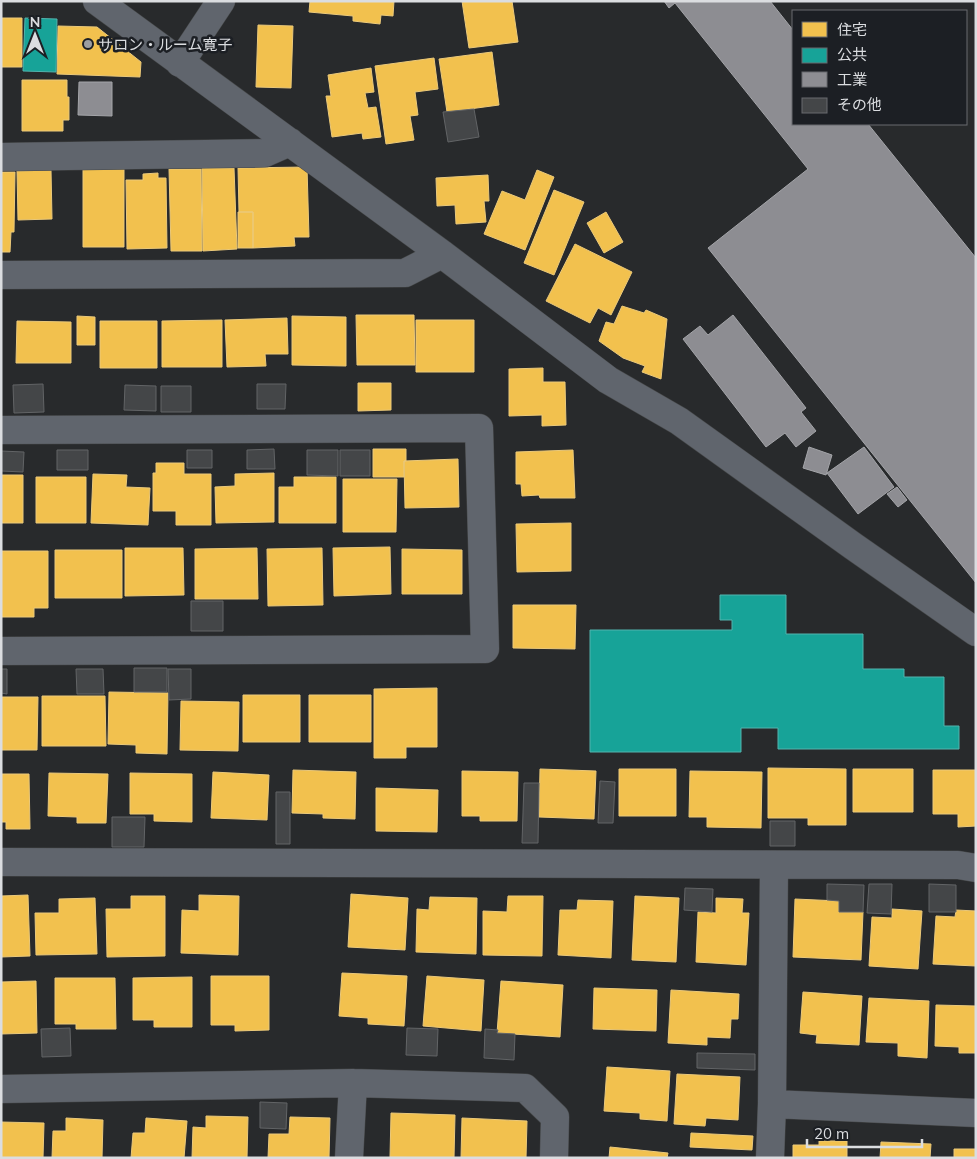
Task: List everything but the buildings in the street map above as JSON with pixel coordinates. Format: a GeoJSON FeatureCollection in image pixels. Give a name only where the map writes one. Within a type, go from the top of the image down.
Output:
{"type":"FeatureCollection","features":[{"type":"Feature","properties":{"kind":"street"},"geometry":{"type":"LineString","coordinates":[[97,1],[442,254],[608,380],[679,421],[976,632]]}},
{"type":"Feature","properties":{"kind":"street"},"geometry":{"type":"LineString","coordinates":[[180,63],[221,1]]}},
{"type":"Feature","properties":{"kind":"street"},"geometry":{"type":"LineString","coordinates":[[1,158],[265,153],[290,142]]}},
{"type":"Feature","properties":{"kind":"street"},"geometry":{"type":"LineString","coordinates":[[1,275],[405,273],[442,254]]}},
{"type":"Feature","properties":{"kind":"street"},"geometry":{"type":"LineString","coordinates":[[1,430],[479,428],[485,649],[1,651]]}},
{"type":"Feature","properties":{"kind":"street"},"geometry":{"type":"LineString","coordinates":[[1,862],[958,865],[976,868]]}},
{"type":"Feature","properties":{"kind":"street"},"geometry":{"type":"LineString","coordinates":[[770,1158],[774,865]]}},
{"type":"Feature","properties":{"kind":"street"},"geometry":{"type":"LineString","coordinates":[[1,1089],[353,1083],[525,1088],[555,1117],[554,1158]]}},
{"type":"Feature","properties":{"kind":"street"},"geometry":{"type":"LineString","coordinates":[[349,1158],[353,1083]]}},
{"type":"Feature","properties":{"kind":"street"},"geometry":{"type":"LineString","coordinates":[[772,1104],[976,1113]]}},
{"type":"Feature","properties":{"kind":"place","name":"サロン・ルーム寛子"},"geometry":{"type":"Point","coordinates":[88,44]}}]}
